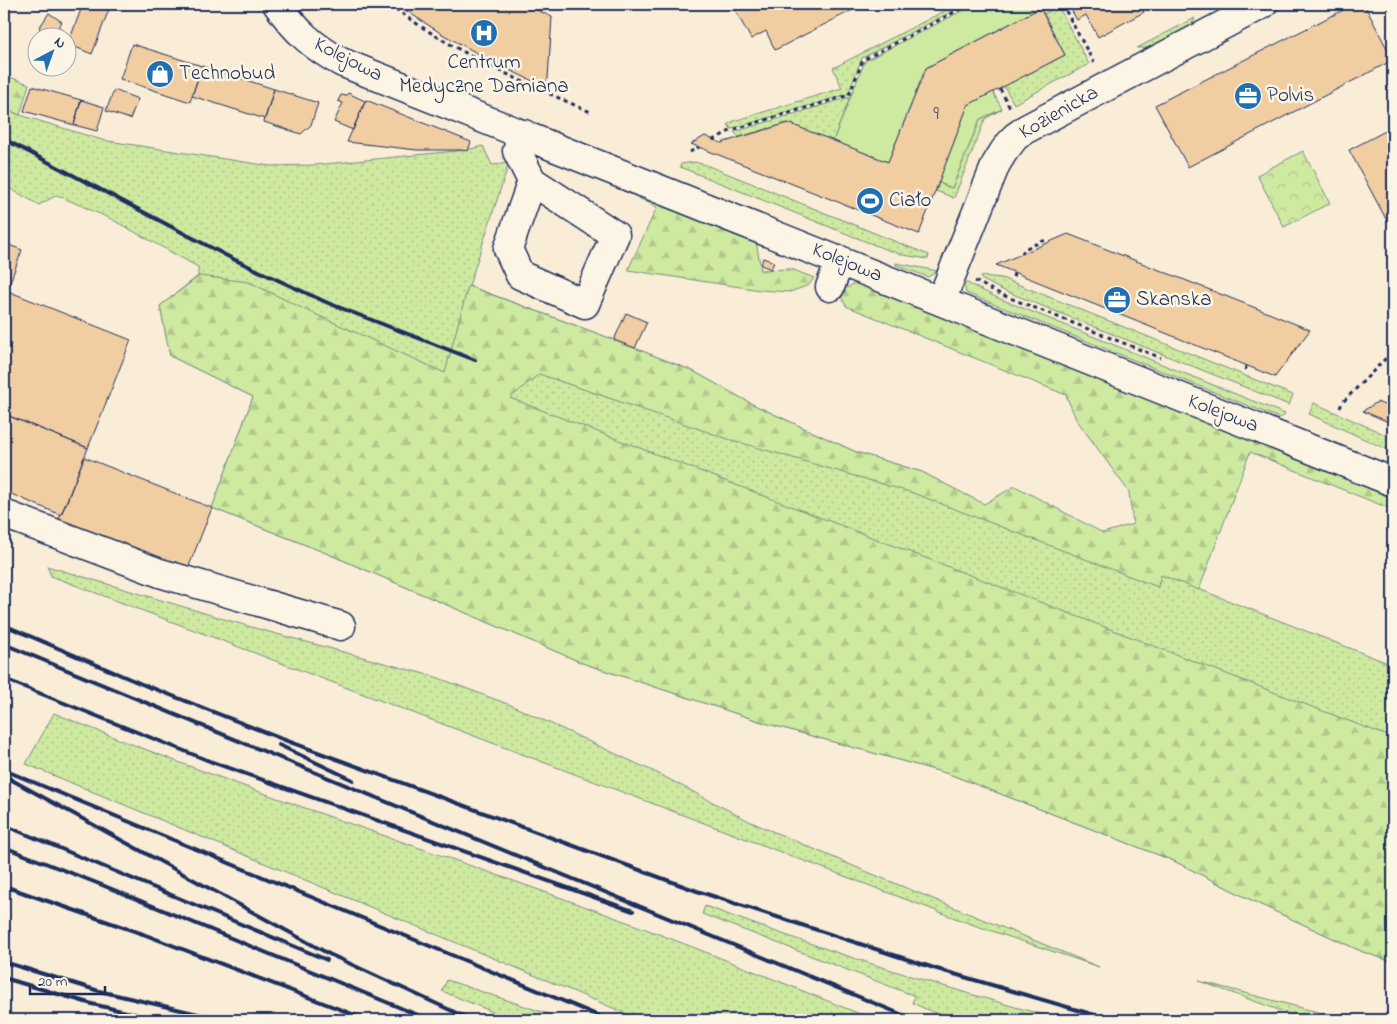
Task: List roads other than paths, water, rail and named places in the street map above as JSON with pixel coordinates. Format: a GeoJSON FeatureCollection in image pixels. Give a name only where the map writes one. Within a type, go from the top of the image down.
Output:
{"type":"FeatureCollection","features":[{"type":"Feature","properties":{"kind":"street","name":"Kolejowa"},"geometry":{"type":"LineString","coordinates":[[277,4],[305,38],[321,51],[342,62],[1393,482]]}},
{"type":"Feature","properties":{"kind":"street","name":"Kozienicka"},"geometry":{"type":"LineString","coordinates":[[941,301],[996,164],[1015,137],[1058,112],[1263,4]]}},
{"type":"Feature","properties":{"kind":"street"},"geometry":{"type":"LineString","coordinates":[[524,134],[517,151],[532,181],[615,235],[585,304],[520,275],[508,249],[532,181]]}},
{"type":"Feature","properties":{"kind":"street"},"geometry":{"type":"LineString","coordinates":[[830,287],[840,260]]}},
{"type":"Feature","properties":{"kind":"street"},"geometry":{"type":"LineString","coordinates":[[4,514],[160,573],[341,626]]}},
{"type":"Feature","properties":{"kind":"railway"},"geometry":{"type":"LineString","coordinates":[[4,139],[231,258],[280,281],[328,303],[475,360]]}},
{"type":"Feature","properties":{"kind":"railway"},"geometry":{"type":"LineString","coordinates":[[4,625],[151,688]]}},
{"type":"Feature","properties":{"kind":"railway"},"geometry":{"type":"LineString","coordinates":[[4,644],[915,1020]]}},
{"type":"Feature","properties":{"kind":"railway"},"geometry":{"type":"LineString","coordinates":[[4,679],[212,762],[633,911]]}},
{"type":"Feature","properties":{"kind":"railway"},"geometry":{"type":"LineString","coordinates":[[145,685],[282,739],[697,891],[937,969],[1112,1020]]}},
{"type":"Feature","properties":{"kind":"railway"},"geometry":{"type":"LineString","coordinates":[[279,745],[353,780]]}},
{"type":"Feature","properties":{"kind":"railway"},"geometry":{"type":"LineString","coordinates":[[4,770],[609,1020]]}},
{"type":"Feature","properties":{"kind":"railway"},"geometry":{"type":"LineString","coordinates":[[10,779],[329,954],[463,1016]]}},
{"type":"Feature","properties":{"kind":"railway"},"geometry":{"type":"LineString","coordinates":[[4,825],[327,960]]}},
{"type":"Feature","properties":{"kind":"railway"},"geometry":{"type":"LineString","coordinates":[[4,847],[102,885],[430,1020]]}},
{"type":"Feature","properties":{"kind":"railway"},"geometry":{"type":"LineString","coordinates":[[4,886],[143,934],[368,1020]]}},
{"type":"Feature","properties":{"kind":"railway"},"geometry":{"type":"LineString","coordinates":[[4,962],[99,991],[224,1020]]}},
{"type":"Feature","properties":{"kind":"railway"},"geometry":{"type":"LineString","coordinates":[[4,978],[92,1004],[161,1020]]}},
{"type":"Feature","properties":{"kind":"railway"},"geometry":{"type":"LineString","coordinates":[[456,1013],[473,1020]]}},
{"type":"Feature","properties":{"kind":"place","name":"Centrum Medyczne Damiana"},"geometry":{"type":"Point","coordinates":[484,33]}},
{"type":"Feature","properties":{"kind":"place","name":"Technobud"},"geometry":{"type":"Point","coordinates":[160,74]}},
{"type":"Feature","properties":{"kind":"place","name":"Polvis"},"geometry":{"type":"Point","coordinates":[1248,96]}},
{"type":"Feature","properties":{"kind":"place","name":"Ciało"},"geometry":{"type":"Point","coordinates":[870,201]}},
{"type":"Feature","properties":{"kind":"place","name":"Skanska"},"geometry":{"type":"Point","coordinates":[1117,300]}}]}
